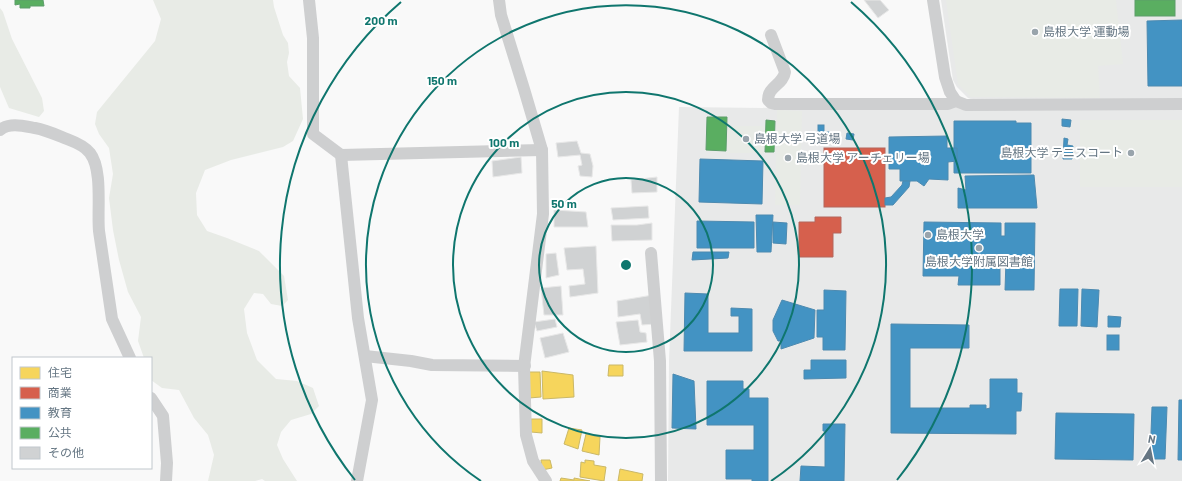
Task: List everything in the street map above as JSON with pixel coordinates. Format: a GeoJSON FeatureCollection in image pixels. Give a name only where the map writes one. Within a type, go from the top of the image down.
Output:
{"type":"FeatureCollection","features":[{"type":"Feature","properties":{"kind":"street"},"geometry":{"type":"LineString","coordinates":[[309,0],[313,38],[313,134],[341,155],[542,150]]}},
{"type":"Feature","properties":{"kind":"street"},"geometry":{"type":"LineString","coordinates":[[499,0],[501,15],[542,150],[543,214],[525,366],[526,435],[533,461],[546,481]]}},
{"type":"Feature","properties":{"kind":"street"},"geometry":{"type":"LineString","coordinates":[[933,0],[945,77],[950,92],[956,101],[966,105],[1182,104]]}},
{"type":"Feature","properties":{"kind":"street"},"geometry":{"type":"LineString","coordinates":[[771,35],[785,72],[784,78],[769,93],[768,100],[771,103],[948,104],[956,101]]}},
{"type":"Feature","properties":{"kind":"street"},"geometry":{"type":"LineString","coordinates":[[1,127],[14,125],[42,129],[79,144],[90,152],[95,163],[98,181],[98,224],[112,319],[130,357]]}},
{"type":"Feature","properties":{"kind":"street"},"geometry":{"type":"LineString","coordinates":[[341,155],[358,318],[372,400],[357,481]]}},
{"type":"Feature","properties":{"kind":"street"},"geometry":{"type":"LineString","coordinates":[[651,253],[660,360],[661,481]]}},
{"type":"Feature","properties":{"kind":"street"},"geometry":{"type":"LineString","coordinates":[[365,356],[432,365],[525,366]]}},
{"type":"Feature","properties":{"kind":"street"},"geometry":{"type":"LineString","coordinates":[[152,400],[163,416],[167,463],[166,481]]}},
{"type":"Feature","properties":{"kind":"shaded area"},"geometry":{"type":"Polygon","coordinates":[[[153,0],[273,0],[283,35],[288,43],[289,53],[287,62],[289,76],[300,88],[303,119],[293,141],[283,147],[231,160],[205,170],[196,193],[197,215],[207,231],[259,251],[284,276],[288,300],[282,306],[271,304],[263,294],[254,293],[244,309],[247,333],[257,360],[276,379],[297,381],[313,388],[319,406],[311,414],[291,420],[281,432],[277,445],[283,459],[297,481],[265,481],[262,479],[255,481],[208,481],[214,455],[208,435],[194,418],[179,390],[162,388],[152,381],[152,357],[144,357],[138,341],[141,317],[128,292],[119,260],[113,230],[109,198],[113,174],[109,148],[99,134],[95,124],[97,112],[155,41],[161,19],[153,0]]]}},
{"type":"Feature","properties":{"kind":"shaded area","name":"島根大学 運動場"},"geometry":{"type":"Polygon","coordinates":[[[941,0],[1182,0],[1182,99],[968,98],[957,87],[953,80],[941,0]]]}},
{"type":"Feature","properties":{"kind":"shaded area","name":"島根大学 運動場"},"geometry":{"type":"Polygon","coordinates":[[[946,0],[1116,0],[1123,64],[1098,66],[1100,98],[971,97],[958,84],[946,0]]]}},
{"type":"Feature","properties":{"kind":"shaded area"},"geometry":{"type":"Polygon","coordinates":[[[0,8],[3,12],[12,39],[42,98],[44,111],[39,117],[9,108],[0,87],[0,8]]]}},
{"type":"Feature","properties":{"kind":"shaded area","name":"島根大学"},"geometry":{"type":"Polygon","coordinates":[[[947,106],[1182,109],[1182,481],[668,481],[669,361],[679,107],[775,108],[947,106]]]}},
{"type":"Feature","properties":{"kind":"shaded area","name":"島根大学 アーチェリー場"},"geometry":{"type":"Polygon","coordinates":[[[777,110],[802,111],[800,205],[775,205],[777,110]]]}},
{"type":"Feature","properties":{"kind":"shaded area","name":"島根大学 テニスコート"},"geometry":{"type":"Polygon","coordinates":[[[1080,120],[1182,120],[1182,187],[1080,187],[1080,120]]]}},
{"type":"Feature","properties":{"kind":"shaded area","name":"島根大学 弓道場"},"geometry":{"type":"Polygon","coordinates":[[[727,126],[764,126],[764,153],[727,153],[727,126]]]}},
{"type":"Feature","properties":{"kind":"building: 住宅"},"geometry":{"type":"Polygon","coordinates":[[[609,365],[623,365],[623,376],[608,376],[609,365]]]}},
{"type":"Feature","properties":{"kind":"building: 住宅"},"geometry":{"type":"Polygon","coordinates":[[[542,371],[573,375],[574,397],[543,399],[542,371]]]}},
{"type":"Feature","properties":{"kind":"building: 住宅"},"geometry":{"type":"Polygon","coordinates":[[[528,372],[540,372],[541,397],[529,398],[528,372]]]}},
{"type":"Feature","properties":{"kind":"building: 住宅"},"geometry":{"type":"Polygon","coordinates":[[[531,419],[542,419],[542,433],[531,432],[531,419]]]}},
{"type":"Feature","properties":{"kind":"building: 住宅"},"geometry":{"type":"Polygon","coordinates":[[[569,428],[582,430],[578,449],[564,444],[569,428]]]}},
{"type":"Feature","properties":{"kind":"building: 住宅"},"geometry":{"type":"Polygon","coordinates":[[[586,434],[600,437],[599,455],[582,451],[586,434]]]}},
{"type":"Feature","properties":{"kind":"building: 住宅"},"geometry":{"type":"Polygon","coordinates":[[[541,460],[550,460],[552,468],[542,470],[541,460]]]}},
{"type":"Feature","properties":{"kind":"building: 住宅"},"geometry":{"type":"Polygon","coordinates":[[[585,460],[594,461],[594,465],[606,467],[604,481],[580,477],[581,462],[585,463],[585,460]]]}},
{"type":"Feature","properties":{"kind":"building: 住宅"},"geometry":{"type":"Polygon","coordinates":[[[620,469],[643,474],[642,481],[618,481],[620,469]]]}},
{"type":"Feature","properties":{"kind":"building: 住宅"},"geometry":{"type":"Polygon","coordinates":[[[561,478],[574,480],[574,478],[590,481],[560,481],[561,478]]]}},
{"type":"Feature","properties":{"kind":"building: 商業"},"geometry":{"type":"Polygon","coordinates":[[[824,148],[885,148],[885,207],[824,207],[824,148]]]}},
{"type":"Feature","properties":{"kind":"building: 商業"},"geometry":{"type":"Polygon","coordinates":[[[815,217],[841,217],[841,233],[833,233],[833,257],[799,257],[799,222],[815,222],[815,217]]]}},
{"type":"Feature","properties":{"kind":"building: 教育"},"geometry":{"type":"Polygon","coordinates":[[[1182,20],[1182,86],[1148,86],[1147,21],[1182,20]]]}},
{"type":"Feature","properties":{"kind":"building: 教育"},"geometry":{"type":"Polygon","coordinates":[[[1062,119],[1071,120],[1070,127],[1062,126],[1062,119]]]}},
{"type":"Feature","properties":{"kind":"building: 教育"},"geometry":{"type":"Polygon","coordinates":[[[954,121],[1016,121],[1016,123],[1031,123],[1031,173],[954,173],[954,121]]]}},
{"type":"Feature","properties":{"kind":"building: 教育"},"geometry":{"type":"Polygon","coordinates":[[[818,125],[824,125],[824,132],[818,132],[818,125]]]}},
{"type":"Feature","properties":{"kind":"building: 教育"},"geometry":{"type":"Polygon","coordinates":[[[825,132],[831,132],[831,142],[825,142],[825,132]]]}},
{"type":"Feature","properties":{"kind":"building: 教育"},"geometry":{"type":"Polygon","coordinates":[[[847,133],[854,134],[853,140],[846,139],[847,133]]]}},
{"type":"Feature","properties":{"kind":"building: 教育"},"geometry":{"type":"Polygon","coordinates":[[[947,136],[947,148],[957,148],[957,161],[948,162],[948,180],[929,179],[924,186],[917,181],[900,181],[900,169],[889,169],[889,137],[947,136]]]}},
{"type":"Feature","properties":{"kind":"building: 教育"},"geometry":{"type":"Polygon","coordinates":[[[1064,138],[1068,139],[1067,145],[1073,146],[1072,159],[1063,159],[1064,138]]]}},
{"type":"Feature","properties":{"kind":"building: 教育"},"geometry":{"type":"Polygon","coordinates":[[[700,159],[763,161],[762,204],[699,202],[700,159]]]}},
{"type":"Feature","properties":{"kind":"building: 教育"},"geometry":{"type":"Polygon","coordinates":[[[1034,175],[1037,208],[958,208],[958,188],[966,190],[965,176],[1034,175]]]}},
{"type":"Feature","properties":{"kind":"building: 教育"},"geometry":{"type":"Polygon","coordinates":[[[903,181],[910,181],[909,187],[893,205],[885,205],[885,198],[891,197],[902,185],[903,181]]]}},
{"type":"Feature","properties":{"kind":"building: 教育"},"geometry":{"type":"Polygon","coordinates":[[[756,215],[773,215],[771,252],[757,252],[756,215]]]}},
{"type":"Feature","properties":{"kind":"building: 教育"},"geometry":{"type":"Polygon","coordinates":[[[697,221],[754,222],[754,248],[697,248],[697,221]]]}},
{"type":"Feature","properties":{"kind":"building: 教育"},"geometry":{"type":"Polygon","coordinates":[[[773,222],[787,223],[786,244],[773,243],[773,222]]]}},
{"type":"Feature","properties":{"kind":"building: 教育","name":"島根大学附属図書館"},"geometry":{"type":"Polygon","coordinates":[[[924,222],[1001,223],[1001,236],[1005,236],[1005,223],[1035,223],[1034,290],[1005,290],[1006,260],[1000,260],[1000,285],[958,285],[959,276],[923,276],[924,222]]]}},
{"type":"Feature","properties":{"kind":"building: 教育"},"geometry":{"type":"Polygon","coordinates":[[[693,252],[729,252],[728,258],[692,260],[693,252]]]}},
{"type":"Feature","properties":{"kind":"building: 教育"},"geometry":{"type":"Polygon","coordinates":[[[1060,289],[1078,289],[1077,326],[1059,326],[1060,289]]]}},
{"type":"Feature","properties":{"kind":"building: 教育"},"geometry":{"type":"Polygon","coordinates":[[[1082,289],[1099,290],[1097,327],[1081,326],[1082,289]]]}},
{"type":"Feature","properties":{"kind":"building: 教育"},"geometry":{"type":"Polygon","coordinates":[[[824,290],[846,291],[845,350],[823,350],[823,337],[817,337],[817,310],[824,310],[824,290]]]}},
{"type":"Feature","properties":{"kind":"building: 教育"},"geometry":{"type":"Polygon","coordinates":[[[685,293],[708,294],[708,333],[739,333],[739,316],[731,316],[731,308],[752,309],[752,351],[684,351],[685,293]]]}},
{"type":"Feature","properties":{"kind":"building: 教育"},"geometry":{"type":"Polygon","coordinates":[[[782,300],[815,310],[814,338],[781,349],[781,341],[778,341],[773,331],[773,320],[782,300]]]}},
{"type":"Feature","properties":{"kind":"building: 教育"},"geometry":{"type":"Polygon","coordinates":[[[1108,316],[1121,317],[1120,327],[1108,327],[1108,316]]]}},
{"type":"Feature","properties":{"kind":"building: 教育"},"geometry":{"type":"Polygon","coordinates":[[[891,324],[969,325],[969,348],[910,348],[910,408],[970,408],[970,405],[986,405],[986,409],[990,408],[990,379],[1017,379],[1017,393],[1022,393],[1021,411],[1016,411],[1016,434],[891,433],[891,324]]]}},
{"type":"Feature","properties":{"kind":"building: 教育"},"geometry":{"type":"Polygon","coordinates":[[[1107,335],[1119,335],[1119,350],[1107,350],[1107,335]]]}},
{"type":"Feature","properties":{"kind":"building: 教育"},"geometry":{"type":"Polygon","coordinates":[[[811,360],[846,360],[846,378],[804,379],[804,370],[811,370],[811,360]]]}},
{"type":"Feature","properties":{"kind":"building: 教育"},"geometry":{"type":"Polygon","coordinates":[[[673,374],[694,381],[696,429],[672,428],[673,374]]]}},
{"type":"Feature","properties":{"kind":"building: 教育"},"geometry":{"type":"Polygon","coordinates":[[[707,381],[743,381],[743,389],[749,389],[749,398],[768,398],[768,481],[752,481],[752,479],[726,479],[726,450],[754,450],[754,425],[707,425],[707,381]]]}},
{"type":"Feature","properties":{"kind":"building: 教育"},"geometry":{"type":"Polygon","coordinates":[[[1179,400],[1182,400],[1182,460],[1178,460],[1179,400]]]}},
{"type":"Feature","properties":{"kind":"building: 教育"},"geometry":{"type":"Polygon","coordinates":[[[1152,407],[1167,407],[1165,459],[1150,459],[1152,407]]]}},
{"type":"Feature","properties":{"kind":"building: 教育"},"geometry":{"type":"Polygon","coordinates":[[[1056,413],[1134,414],[1133,460],[1055,459],[1056,413]]]}},
{"type":"Feature","properties":{"kind":"building: 教育"},"geometry":{"type":"Polygon","coordinates":[[[823,424],[845,424],[844,481],[800,481],[801,466],[825,467],[825,431],[823,431],[823,424]]]}},
{"type":"Feature","properties":{"kind":"building: 公共"},"geometry":{"type":"Polygon","coordinates":[[[15,0],[43,0],[44,6],[20,8],[20,4],[15,5],[15,0]]]}},
{"type":"Feature","properties":{"kind":"building: 公共"},"geometry":{"type":"Polygon","coordinates":[[[1135,0],[1175,0],[1175,16],[1135,16],[1135,0]]]}},
{"type":"Feature","properties":{"kind":"building: 公共","name":"島根大学 弓道場"},"geometry":{"type":"Polygon","coordinates":[[[707,117],[727,117],[726,151],[706,150],[707,117]]]}},
{"type":"Feature","properties":{"kind":"building: 公共","name":"島根大学 弓道場"},"geometry":{"type":"Polygon","coordinates":[[[766,120],[775,121],[774,152],[765,152],[766,120]]]}},
{"type":"Feature","properties":{"kind":"building: その他"},"geometry":{"type":"Polygon","coordinates":[[[864,0],[880,0],[889,10],[878,18],[864,0]]]}},
{"type":"Feature","properties":{"kind":"building: その他"},"geometry":{"type":"Polygon","coordinates":[[[577,141],[581,153],[590,154],[593,166],[592,177],[580,176],[578,166],[582,165],[580,155],[558,157],[556,143],[577,141]]]}},
{"type":"Feature","properties":{"kind":"building: その他"},"geometry":{"type":"Polygon","coordinates":[[[521,157],[522,173],[493,177],[492,161],[521,157]]]}},
{"type":"Feature","properties":{"kind":"building: その他"},"geometry":{"type":"Polygon","coordinates":[[[657,177],[657,192],[632,193],[631,180],[657,177]]]}},
{"type":"Feature","properties":{"kind":"building: その他"},"geometry":{"type":"Polygon","coordinates":[[[648,206],[649,218],[613,220],[611,208],[648,206]]]}},
{"type":"Feature","properties":{"kind":"building: その他"},"geometry":{"type":"Polygon","coordinates":[[[554,210],[586,212],[588,227],[554,227],[554,210]]]}},
{"type":"Feature","properties":{"kind":"building: その他"},"geometry":{"type":"Polygon","coordinates":[[[652,223],[652,240],[612,241],[611,225],[637,225],[652,223]]]}},
{"type":"Feature","properties":{"kind":"building: その他"},"geometry":{"type":"Polygon","coordinates":[[[596,246],[598,293],[570,297],[569,286],[585,284],[583,269],[567,270],[564,248],[596,246]]]}},
{"type":"Feature","properties":{"kind":"building: その他"},"geometry":{"type":"Polygon","coordinates":[[[556,253],[559,275],[546,278],[546,254],[556,253]]]}},
{"type":"Feature","properties":{"kind":"building: その他"},"geometry":{"type":"Polygon","coordinates":[[[561,286],[563,315],[544,315],[541,288],[561,286]]]}},
{"type":"Feature","properties":{"kind":"building: その他"},"geometry":{"type":"Polygon","coordinates":[[[653,295],[655,324],[642,325],[640,314],[618,317],[617,301],[653,295]]]}},
{"type":"Feature","properties":{"kind":"building: その他"},"geometry":{"type":"Polygon","coordinates":[[[555,319],[557,327],[537,331],[534,322],[555,319]]]}},
{"type":"Feature","properties":{"kind":"building: その他"},"geometry":{"type":"Polygon","coordinates":[[[638,320],[640,332],[646,333],[647,342],[620,345],[616,322],[638,320]]]}},
{"type":"Feature","properties":{"kind":"building: その他"},"geometry":{"type":"Polygon","coordinates":[[[563,333],[569,352],[545,358],[540,338],[563,333]]]}},
{"type":"Feature","properties":{"kind":"place","name":"島根大学 運動場"},"geometry":{"type":"Point","coordinates":[1035,32]}},
{"type":"Feature","properties":{"kind":"place","name":"島根大学 弓道場"},"geometry":{"type":"Point","coordinates":[746,139]}},
{"type":"Feature","properties":{"kind":"place","name":"島根大学 テニスコート"},"geometry":{"type":"Point","coordinates":[1131,153]}},
{"type":"Feature","properties":{"kind":"place","name":"島根大学 アーチェリー場"},"geometry":{"type":"Point","coordinates":[788,158]}},
{"type":"Feature","properties":{"kind":"place","name":"島根大学"},"geometry":{"type":"Point","coordinates":[928,235]}},
{"type":"Feature","properties":{"kind":"place","name":"島根大学附属図書館"},"geometry":{"type":"Point","coordinates":[979,248]}}]}
